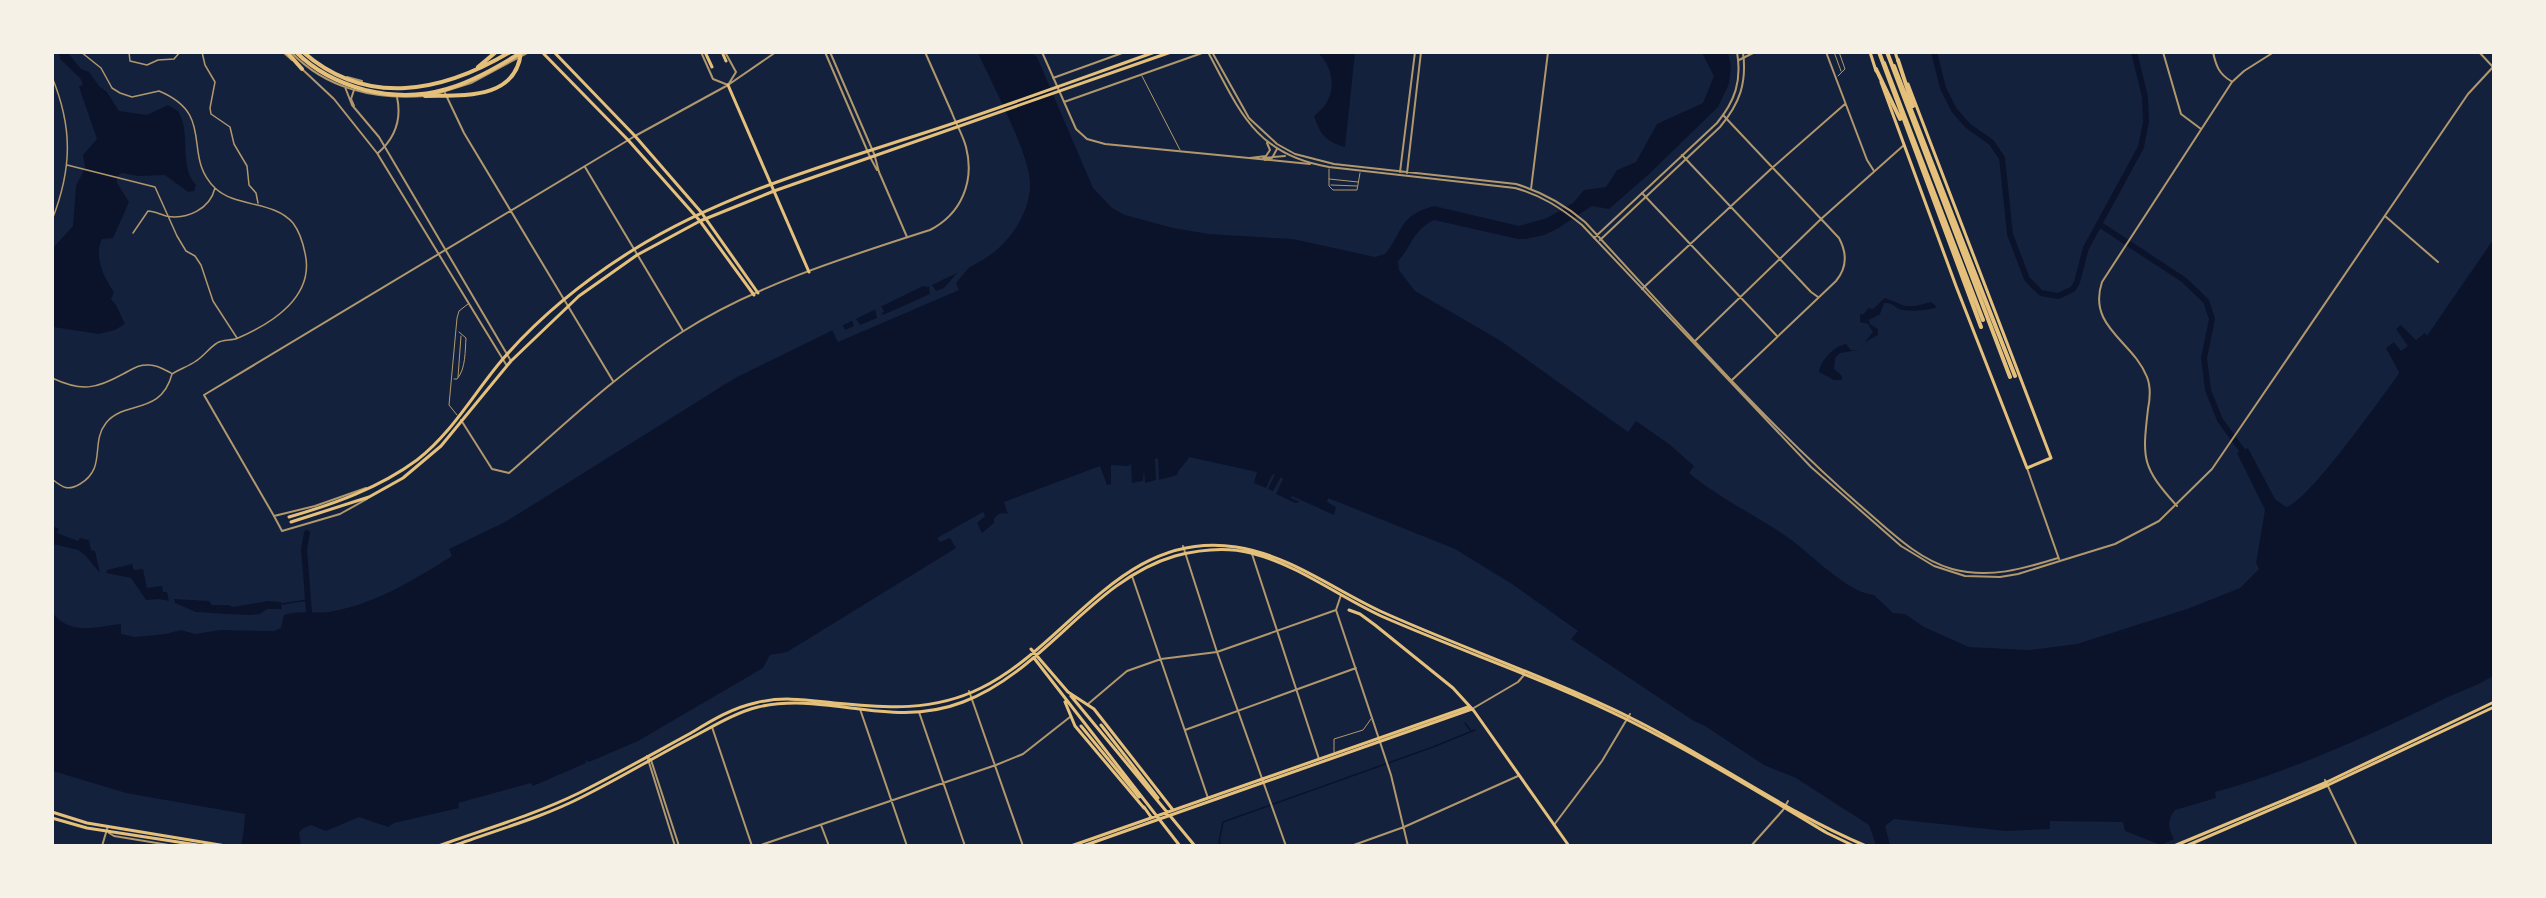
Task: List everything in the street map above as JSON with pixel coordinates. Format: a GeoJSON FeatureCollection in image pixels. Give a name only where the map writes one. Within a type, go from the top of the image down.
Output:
{"type":"FeatureCollection","features":[{"type":"Feature","properties":{"kind":"highway"},"geometry":{"type":"LineString","coordinates":[[305,52],[318,64],[346,78],[385,89],[410,90],[431,87],[464,76],[508,52]]}},
{"type":"Feature","properties":{"kind":"highway"},"geometry":{"type":"LineString","coordinates":[[464,76],[496,52]]}},
{"type":"Feature","properties":{"kind":"highway"},"geometry":{"type":"LineString","coordinates":[[292,53],[314,68],[346,84],[381,94],[406,96],[469,95],[491,92],[506,82],[514,72],[521,52]]}},
{"type":"Feature","properties":{"kind":"highway"},"geometry":{"type":"LineString","coordinates":[[406,96],[452,88],[521,52]]}},
{"type":"Feature","properties":{"kind":"highway"},"geometry":{"type":"LineString","coordinates":[[292,53],[302,69]]}},
{"type":"Feature","properties":{"kind":"highway"},"geometry":{"type":"LineString","coordinates":[[1887,54],[1898,74],[2013,376],[1887,54]]}},
{"type":"Feature","properties":{"kind":"highway"},"geometry":{"type":"LineString","coordinates":[[1880,55],[1981,327]]}},
{"type":"Feature","properties":{"kind":"highway"},"geometry":{"type":"LineString","coordinates":[[1880,55],[1888,70],[1983,320]]}},
{"type":"Feature","properties":{"kind":"highway"},"geometry":{"type":"LineString","coordinates":[[1898,60],[1926,146]]}},
{"type":"Feature","properties":{"kind":"highway"},"geometry":{"type":"LineString","coordinates":[[1876,69],[1912,144]]}},
{"type":"Feature","properties":{"kind":"main road"},"geometry":{"type":"LineString","coordinates":[[542,52],[629,141],[700,221],[754,295]]}},
{"type":"Feature","properties":{"kind":"main road"},"geometry":{"type":"LineString","coordinates":[[554,52],[635,136],[701,212],[758,293]]}},
{"type":"Feature","properties":{"kind":"main road"},"geometry":{"type":"LineString","coordinates":[[703,52],[712,67]]}},
{"type":"Feature","properties":{"kind":"main road"},"geometry":{"type":"LineString","coordinates":[[724,52],[726,61]]}},
{"type":"Feature","properties":{"kind":"main road"},"geometry":{"type":"LineString","coordinates":[[289,516],[375,486],[418,459],[458,416],[502,359],[564,299],[634,249],[701,212],[772,184],[1155,52]]}},
{"type":"Feature","properties":{"kind":"main road"},"geometry":{"type":"LineString","coordinates":[[291,522],[369,497],[392,485],[422,464],[447,440],[507,366],[568,306],[637,255],[700,221],[774,191],[1172,52]]}},
{"type":"Feature","properties":{"kind":"main road"},"geometry":{"type":"LineString","coordinates":[[1870,52],[2027,468],[2051,458],[1895,52]]}},
{"type":"Feature","properties":{"kind":"main road"},"geometry":{"type":"LineString","coordinates":[[728,85],[809,272]]}},
{"type":"Feature","properties":{"kind":"main road"},"geometry":{"type":"LineString","coordinates":[[453,846],[560,808],[711,727],[748,710],[777,704],[919,712],[946,707],[999,679],[1124,574],[1183,548],[1218,546],[1250,549],[1341,593],[1378,614],[1526,673],[1628,717],[1852,843],[1866,846]]}},
{"type":"Feature","properties":{"kind":"main road"},"geometry":{"type":"LineString","coordinates":[[438,846],[558,803],[728,713],[756,703],[787,698],[897,708],[922,707],[970,694],[1009,678],[1132,576],[1158,562],[1184,554],[1250,549]]}},
{"type":"Feature","properties":{"kind":"main road"},"geometry":{"type":"LineString","coordinates":[[1349,610],[1372,622],[1444,680],[1470,708],[1569,846]]}},
{"type":"Feature","properties":{"kind":"main road"},"geometry":{"type":"LineString","coordinates":[[1032,652],[1146,807]]}},
{"type":"Feature","properties":{"kind":"main road"},"geometry":{"type":"LineString","coordinates":[[1035,657],[1068,692],[1195,846]]}},
{"type":"Feature","properties":{"kind":"main road"},"geometry":{"type":"LineString","coordinates":[[1057,687],[1070,717],[1089,743],[1146,807],[1158,817],[1180,846]]}},
{"type":"Feature","properties":{"kind":"main road"},"geometry":{"type":"LineString","coordinates":[[1068,692],[1088,704],[1173,810]]}},
{"type":"Feature","properties":{"kind":"main road"},"geometry":{"type":"LineString","coordinates":[[2327,782],[2493,702]]}},
{"type":"Feature","properties":{"kind":"main road"},"geometry":{"type":"LineString","coordinates":[[2174,846],[2327,782],[2493,707]]}},
{"type":"Feature","properties":{"kind":"main road"},"geometry":{"type":"LineString","coordinates":[[1083,846],[1158,817],[1470,708]]}},
{"type":"Feature","properties":{"kind":"main road"},"geometry":{"type":"LineString","coordinates":[[1101,725],[1152,789],[1163,807]]}},
{"type":"Feature","properties":{"kind":"main road"},"geometry":{"type":"LineString","coordinates":[[1082,726],[1134,790],[1151,818]]}},
{"type":"Feature","properties":{"kind":"main road"},"geometry":{"type":"LineString","coordinates":[[1168,814],[1173,810],[1262,781],[1334,753],[1380,740]]}},
{"type":"Feature","properties":{"kind":"main road"},"geometry":{"type":"LineString","coordinates":[[1152,789],[1167,802]]}},
{"type":"Feature","properties":{"kind":"main road"},"geometry":{"type":"LineString","coordinates":[[52,812],[78,821],[204,846]]}},
{"type":"Feature","properties":{"kind":"main road"},"geometry":{"type":"LineString","coordinates":[[1071,846],[1158,817]]}},
{"type":"Feature","properties":{"kind":"main road"},"geometry":{"type":"LineString","coordinates":[[52,818],[77,826],[107,831],[226,846]]}},
{"type":"Feature","properties":{"kind":"main road"},"geometry":{"type":"LineString","coordinates":[[2186,846],[2194,839]]}},
{"type":"Feature","properties":{"kind":"street"},"geometry":{"type":"LineString","coordinates":[[52,479],[65,489],[72,488],[92,475],[105,424],[159,397],[168,389],[172,374],[197,361],[219,341],[237,339],[293,303],[302,289],[307,261],[302,241],[293,223],[277,211],[228,196],[215,188],[199,159],[195,122],[189,112],[159,91],[132,96],[112,88],[100,68],[81,52]]}},
{"type":"Feature","properties":{"kind":"street"},"geometry":{"type":"LineString","coordinates":[[129,52],[130,61],[147,65],[158,60],[174,59],[180,52]]}},
{"type":"Feature","properties":{"kind":"street"},"geometry":{"type":"LineString","coordinates":[[202,52],[205,65],[215,82],[210,108],[212,114],[230,128],[234,144],[247,166],[249,184],[256,193],[258,204]]}},
{"type":"Feature","properties":{"kind":"street"},"geometry":{"type":"LineString","coordinates":[[283,52],[334,99],[378,153],[507,366]]}},
{"type":"Feature","properties":{"kind":"street"},"geometry":{"type":"LineString","coordinates":[[305,52],[347,77],[392,87],[423,86],[452,79],[508,52]]}},
{"type":"Feature","properties":{"kind":"street"},"geometry":{"type":"LineString","coordinates":[[292,53],[321,78],[354,90],[397,97],[445,93],[471,83],[529,52]]}},
{"type":"Feature","properties":{"kind":"street"},"geometry":{"type":"LineString","coordinates":[[703,52],[712,79],[728,85]]}},
{"type":"Feature","properties":{"kind":"street"},"geometry":{"type":"LineString","coordinates":[[724,52],[736,72],[728,85]]}},
{"type":"Feature","properties":{"kind":"street"},"geometry":{"type":"LineString","coordinates":[[369,497],[340,514],[282,531],[204,395],[635,136],[728,85],[776,52]]}},
{"type":"Feature","properties":{"kind":"street"},"geometry":{"type":"LineString","coordinates":[[825,52],[907,237]]}},
{"type":"Feature","properties":{"kind":"street"},"geometry":{"type":"LineString","coordinates":[[830,52],[870,150]]}},
{"type":"Feature","properties":{"kind":"street"},"geometry":{"type":"LineString","coordinates":[[458,416],[492,469],[509,473],[613,381],[683,331],[758,293],[944,223],[955,211],[964,195],[969,178],[967,147],[925,52]]}},
{"type":"Feature","properties":{"kind":"street"},"geometry":{"type":"LineString","coordinates":[[1042,52],[1076,129],[1087,139],[1104,144],[1264,159],[1360,171],[1400,173]]}},
{"type":"Feature","properties":{"kind":"street"},"geometry":{"type":"LineString","coordinates":[[1053,78],[1125,52]]}},
{"type":"Feature","properties":{"kind":"street"},"geometry":{"type":"LineString","coordinates":[[1064,102],[1207,52],[1237,106],[1270,150],[1264,159]]}},
{"type":"Feature","properties":{"kind":"street"},"geometry":{"type":"LineString","coordinates":[[1212,52],[1245,111],[1277,144],[1295,154],[1317,161]]}},
{"type":"Feature","properties":{"kind":"street"},"geometry":{"type":"LineString","coordinates":[[1400,173],[1414,52]]}},
{"type":"Feature","properties":{"kind":"street"},"geometry":{"type":"LineString","coordinates":[[1407,174],[1422,52]]}},
{"type":"Feature","properties":{"kind":"street"},"geometry":{"type":"LineString","coordinates":[[1531,190],[1548,52]]}},
{"type":"Feature","properties":{"kind":"street"},"geometry":{"type":"LineString","coordinates":[[1595,236],[1723,115],[1737,89],[1737,52]]}},
{"type":"Feature","properties":{"kind":"street"},"geometry":{"type":"LineString","coordinates":[[1599,240],[1727,119],[1742,91],[1745,77],[1743,52]]}},
{"type":"Feature","properties":{"kind":"street"},"geometry":{"type":"LineString","coordinates":[[1738,60],[1755,52]]}},
{"type":"Feature","properties":{"kind":"street"},"geometry":{"type":"LineString","coordinates":[[1826,52],[1845,104],[1874,171]]}},
{"type":"Feature","properties":{"kind":"street"},"geometry":{"type":"LineString","coordinates":[[2163,52],[2181,114],[2201,129]]}},
{"type":"Feature","properties":{"kind":"street"},"geometry":{"type":"LineString","coordinates":[[2213,52],[2222,76],[2232,82]]}},
{"type":"Feature","properties":{"kind":"street"},"geometry":{"type":"LineString","coordinates":[[2177,506],[2158,485],[2146,465],[2144,444],[2149,405],[2148,381],[2140,363],[2104,321],[2099,311],[2098,302],[2102,282],[2232,82],[2244,71],[2274,52]]}},
{"type":"Feature","properties":{"kind":"street"},"geometry":{"type":"LineString","coordinates":[[1563,207],[1599,240],[1811,467],[1901,546],[1919,559],[1950,572],[1982,578],[2018,574],[2115,544],[2145,530],[2177,506],[2212,469],[2468,94],[2493,67],[2479,52]]}},
{"type":"Feature","properties":{"kind":"street"},"geometry":{"type":"LineString","coordinates":[[52,77],[65,113],[69,150],[63,192],[52,220]]}},
{"type":"Feature","properties":{"kind":"street"},"geometry":{"type":"LineString","coordinates":[[345,87],[349,99],[384,147],[512,361]]}},
{"type":"Feature","properties":{"kind":"street"},"geometry":{"type":"LineString","coordinates":[[354,90],[351,99],[356,109]]}},
{"type":"Feature","properties":{"kind":"street"},"geometry":{"type":"LineString","coordinates":[[445,93],[464,133],[510,212],[613,381]]}},
{"type":"Feature","properties":{"kind":"street"},"geometry":{"type":"LineString","coordinates":[[378,153],[393,137],[398,122],[397,97]]}},
{"type":"Feature","properties":{"kind":"street"},"geometry":{"type":"LineString","coordinates":[[1643,287],[1845,104]]}},
{"type":"Feature","properties":{"kind":"street"},"geometry":{"type":"LineString","coordinates":[[1723,115],[1841,242],[1845,261],[1840,276],[1731,381]]}},
{"type":"Feature","properties":{"kind":"street"},"geometry":{"type":"LineString","coordinates":[[1261,136],[1287,156],[1310,164]]}},
{"type":"Feature","properties":{"kind":"street"},"geometry":{"type":"LineString","coordinates":[[1273,156],[1276,149],[1274,141]]}},
{"type":"Feature","properties":{"kind":"street"},"geometry":{"type":"LineString","coordinates":[[1694,341],[1821,219],[1904,145]]}},
{"type":"Feature","properties":{"kind":"street"},"geometry":{"type":"LineString","coordinates":[[1682,155],[1818,297]]}},
{"type":"Feature","properties":{"kind":"street"},"geometry":{"type":"LineString","coordinates":[[1264,159],[1273,156],[1287,156],[1531,190],[1578,216],[1595,236]]}},
{"type":"Feature","properties":{"kind":"street"},"geometry":{"type":"LineString","coordinates":[[67,165],[155,187],[186,251],[195,256],[201,265],[213,301],[237,339]]}},
{"type":"Feature","properties":{"kind":"street"},"geometry":{"type":"LineString","coordinates":[[585,167],[683,331]]}},
{"type":"Feature","properties":{"kind":"street"},"geometry":{"type":"LineString","coordinates":[[133,233],[148,211],[169,216],[186,216],[201,209],[213,196],[215,188]]}},
{"type":"Feature","properties":{"kind":"street"},"geometry":{"type":"LineString","coordinates":[[1642,193],[1777,336]]}},
{"type":"Feature","properties":{"kind":"street"},"geometry":{"type":"LineString","coordinates":[[2385,216],[2438,262]]}},
{"type":"Feature","properties":{"kind":"street"},"geometry":{"type":"LineString","coordinates":[[52,378],[71,387],[87,388],[104,384],[137,366],[153,365],[172,374]]}},
{"type":"Feature","properties":{"kind":"street"},"geometry":{"type":"LineString","coordinates":[[2027,468],[2059,560]]}},
{"type":"Feature","properties":{"kind":"street"},"geometry":{"type":"LineString","coordinates":[[274,516],[315,506],[375,486]]}},
{"type":"Feature","properties":{"kind":"street"},"geometry":{"type":"LineString","coordinates":[[1183,548],[1216,652],[1286,846]]}},
{"type":"Feature","properties":{"kind":"street"},"geometry":{"type":"LineString","coordinates":[[1250,549],[1319,759]]}},
{"type":"Feature","properties":{"kind":"street"},"geometry":{"type":"LineString","coordinates":[[1132,576],[1208,798]]}},
{"type":"Feature","properties":{"kind":"street"},"geometry":{"type":"LineString","coordinates":[[1341,593],[1336,610],[1389,769],[1408,846]]}},
{"type":"Feature","properties":{"kind":"street"},"geometry":{"type":"LineString","coordinates":[[1088,704],[1127,672],[1161,659],[1216,652],[1336,610]]}},
{"type":"Feature","properties":{"kind":"street"},"geometry":{"type":"LineString","coordinates":[[1185,730],[1356,668]]}},
{"type":"Feature","properties":{"kind":"street"},"geometry":{"type":"LineString","coordinates":[[1470,708],[1518,682],[1526,673]]}},
{"type":"Feature","properties":{"kind":"street"},"geometry":{"type":"LineString","coordinates":[[970,694],[1023,846]]}},
{"type":"Feature","properties":{"kind":"street"},"geometry":{"type":"LineString","coordinates":[[859,705],[907,846]]}},
{"type":"Feature","properties":{"kind":"street"},"geometry":{"type":"LineString","coordinates":[[919,712],[965,846]]}},
{"type":"Feature","properties":{"kind":"street"},"geometry":{"type":"LineString","coordinates":[[758,846],[1023,754],[1070,717]]}},
{"type":"Feature","properties":{"kind":"street"},"geometry":{"type":"LineString","coordinates":[[1554,825],[1591,777],[1628,717]]}},
{"type":"Feature","properties":{"kind":"street"},"geometry":{"type":"LineString","coordinates":[[711,727],[752,846]]}},
{"type":"Feature","properties":{"kind":"street"},"geometry":{"type":"LineString","coordinates":[[647,756],[677,846]]}},
{"type":"Feature","properties":{"kind":"street"},"geometry":{"type":"LineString","coordinates":[[1351,846],[1404,827],[1518,776]]}},
{"type":"Feature","properties":{"kind":"street"},"geometry":{"type":"LineString","coordinates":[[2327,782],[2357,846]]}},
{"type":"Feature","properties":{"kind":"street"},"geometry":{"type":"LineString","coordinates":[[1751,846],[1786,804]]}},
{"type":"Feature","properties":{"kind":"street"},"geometry":{"type":"LineString","coordinates":[[821,825],[829,846]]}},
{"type":"Feature","properties":{"kind":"street"},"geometry":{"type":"LineString","coordinates":[[102,846],[108,826]]}},
{"type":"Feature","properties":{"kind":"street"},"geometry":{"type":"LineString","coordinates":[[107,831],[114,836],[175,846]]}},
{"type":"Feature","properties":{"kind":"lane"},"geometry":{"type":"LineString","coordinates":[[1834,52],[1842,73]]}},
{"type":"Feature","properties":{"kind":"lane"},"geometry":{"type":"LineString","coordinates":[[1835,78],[1845,69],[1839,52]]}},
{"type":"Feature","properties":{"kind":"lane"},"geometry":{"type":"LineString","coordinates":[[1141,75],[1181,152]]}},
{"type":"Feature","properties":{"kind":"lane"},"geometry":{"type":"LineString","coordinates":[[1329,167],[1329,184],[1333,190],[1354,191],[1359,187],[1360,171]]}},
{"type":"Feature","properties":{"kind":"lane"},"geometry":{"type":"LineString","coordinates":[[1329,179],[1360,182]]}},
{"type":"Feature","properties":{"kind":"lane"},"geometry":{"type":"LineString","coordinates":[[1329,184],[1359,187]]}},
{"type":"Feature","properties":{"kind":"lane"},"geometry":{"type":"LineString","coordinates":[[458,416],[449,405],[456,331],[459,311],[469,303]]}},
{"type":"Feature","properties":{"kind":"lane"},"geometry":{"type":"LineString","coordinates":[[452,380],[457,379],[462,372],[466,338],[456,331]]}},
{"type":"Feature","properties":{"kind":"lane"},"geometry":{"type":"LineString","coordinates":[[457,379],[461,333]]}},
{"type":"Feature","properties":{"kind":"lane"},"geometry":{"type":"LineString","coordinates":[[1334,753],[1334,739],[1363,730],[1372,718]]}},
{"type":"Feature","properties":{"kind":"water"},"geometry":{"type":"Polygon","coordinates":[[[59,53],[68,53],[81,69],[89,72],[99,86],[107,92],[119,111],[147,115],[168,105],[178,111],[184,129],[188,169],[196,185],[194,191],[188,192],[165,175],[138,176],[122,173],[117,176],[117,183],[129,202],[113,238],[102,239],[99,260],[114,292],[111,299],[125,324],[115,330],[99,334],[53,327],[53,248],[73,226],[76,186],[85,168],[83,155],[97,139],[79,87],[83,84],[80,78],[60,59],[59,53]]]}},
{"type":"Feature","properties":{"kind":"water"},"geometry":{"type":"Polygon","coordinates":[[[978,53],[1032,53],[1037,57],[1093,188],[1112,208],[1125,215],[1173,228],[1209,234],[1293,239],[1375,257],[1385,254],[1408,219],[1434,206],[1519,226],[1547,218],[1573,203],[1584,190],[1606,187],[1617,170],[1636,162],[1657,124],[1703,103],[1714,76],[1702,53],[1728,53],[1731,66],[1729,84],[1718,107],[1648,175],[1609,209],[1592,206],[1557,229],[1526,239],[1434,220],[1421,229],[1398,261],[1399,270],[1415,291],[1501,341],[1628,432],[1636,421],[1669,444],[1694,466],[1689,473],[1700,482],[1783,534],[1839,579],[1863,592],[1874,595],[1893,613],[1905,614],[1924,627],[1969,647],[2029,650],[2077,644],[2187,609],[2240,588],[2259,569],[2256,563],[2265,510],[2237,453],[2248,448],[2275,499],[2286,507],[2297,501],[2327,469],[2398,375],[2399,372],[2386,348],[2394,342],[2401,351],[2408,346],[2396,329],[2401,325],[2416,340],[2425,333],[2427,336],[2493,240],[2493,676],[2329,752],[2273,774],[2215,792],[2216,798],[2175,810],[2169,824],[2174,839],[2161,845],[2125,831],[2123,822],[2050,821],[2050,829],[2006,831],[1894,819],[1885,826],[1890,845],[1876,845],[1869,825],[1796,778],[1764,765],[1571,639],[1578,631],[1512,584],[1455,549],[1328,498],[1327,502],[1336,507],[1334,515],[1292,496],[1291,498],[1300,502],[1295,503],[1276,494],[1283,479],[1281,477],[1273,491],[1268,489],[1275,474],[1272,475],[1266,488],[1254,483],[1257,472],[1189,457],[1177,475],[1159,480],[1158,458],[1155,459],[1156,480],[1145,483],[1144,469],[1143,481],[1132,483],[1131,464],[1128,466],[1111,465],[1111,484],[1107,485],[1100,466],[1004,502],[1008,514],[999,514],[994,519],[994,523],[982,533],[977,523],[985,516],[983,512],[937,538],[940,542],[950,538],[956,548],[787,652],[770,655],[763,668],[638,741],[589,762],[585,760],[586,763],[533,786],[531,783],[458,803],[459,808],[394,823],[388,827],[359,817],[326,831],[311,825],[299,833],[301,845],[241,845],[245,814],[126,793],[53,771],[52,612],[67,625],[76,627],[94,628],[121,624],[121,634],[135,637],[181,630],[195,634],[220,630],[274,631],[281,628],[284,615],[296,612],[328,612],[365,602],[395,589],[438,565],[452,556],[449,549],[507,521],[735,378],[923,286],[928,287],[962,271],[994,252],[1008,239],[1024,213],[1029,194],[1029,172],[1017,138],[978,53]]]}},
{"type":"Feature","properties":{"kind":"water"},"geometry":{"type":"Polygon","coordinates":[[[1318,53],[1355,53],[1345,147],[1333,143],[1325,136],[1314,116],[1327,102],[1332,85],[1329,68],[1318,53]]]}},
{"type":"Feature","properties":{"kind":"water"},"geometry":{"type":"Polygon","coordinates":[[[1885,298],[1905,306],[1931,302],[1937,307],[1906,311],[1884,303],[1880,314],[1869,320],[1870,324],[1878,329],[1878,335],[1865,342],[1873,332],[1868,324],[1860,322],[1860,314],[1864,314],[1868,308],[1873,309],[1885,298]]]}},
{"type":"Feature","properties":{"kind":"water"},"geometry":{"type":"Polygon","coordinates":[[[1846,344],[1851,350],[1859,350],[1840,353],[1835,358],[1834,369],[1842,376],[1842,380],[1834,380],[1819,372],[1829,354],[1846,344]]]}},
{"type":"Feature","properties":{"kind":"water"},"geometry":{"type":"Polygon","coordinates":[[[53,526],[59,529],[57,533],[78,541],[80,538],[89,540],[91,550],[95,551],[100,573],[78,550],[53,544],[53,526]]]}},
{"type":"Feature","properties":{"kind":"water"},"geometry":{"type":"Polygon","coordinates":[[[132,564],[134,570],[143,569],[147,588],[162,586],[163,592],[167,592],[169,601],[146,600],[131,578],[106,573],[107,570],[132,564]]]}},
{"type":"Feature","properties":{"kind":"water"},"geometry":{"type":"Polygon","coordinates":[[[174,599],[209,601],[212,605],[233,607],[268,601],[281,602],[282,609],[267,609],[260,614],[250,615],[196,612],[175,603],[174,599]]]}},
{"type":"Feature","properties":{"kind":"pier"},"geometry":{"type":"Polygon","coordinates":[[[971,265],[956,283],[959,290],[838,342],[832,330],[842,324],[845,330],[854,326],[852,320],[855,318],[860,325],[877,318],[875,308],[878,306],[882,307],[883,315],[930,294],[929,286],[932,285],[936,291],[944,288],[958,272],[971,265]]]}},
{"type":"Feature","properties":{"kind":"waterway"},"geometry":{"type":"LineString","coordinates":[[1934,52],[1943,88],[1954,110],[1968,126],[1991,142],[2002,158],[2010,234],[2027,279],[2041,293],[2058,296],[2073,289],[2077,282],[2086,248],[2141,147],[2146,122],[2145,97],[2134,52]]}},
{"type":"Feature","properties":{"kind":"waterway"},"geometry":{"type":"LineString","coordinates":[[2099,224],[2184,280],[2206,301],[2212,319],[2204,358],[2208,390],[2220,420],[2247,457]]}},
{"type":"Feature","properties":{"kind":"waterway"},"geometry":{"type":"LineString","coordinates":[[307,533],[304,549],[309,612]]}},
{"type":"Feature","properties":{"kind":"waterway"},"geometry":{"type":"LineString","coordinates":[[282,604],[308,600]]}},
{"type":"Feature","properties":{"kind":"waterway"},"geometry":{"type":"LineString","coordinates":[[1465,723],[1471,731]]}},
{"type":"Feature","properties":{"kind":"waterway"},"geometry":{"type":"LineString","coordinates":[[1222,846],[1219,842],[1223,822],[1475,730]]}}]}
